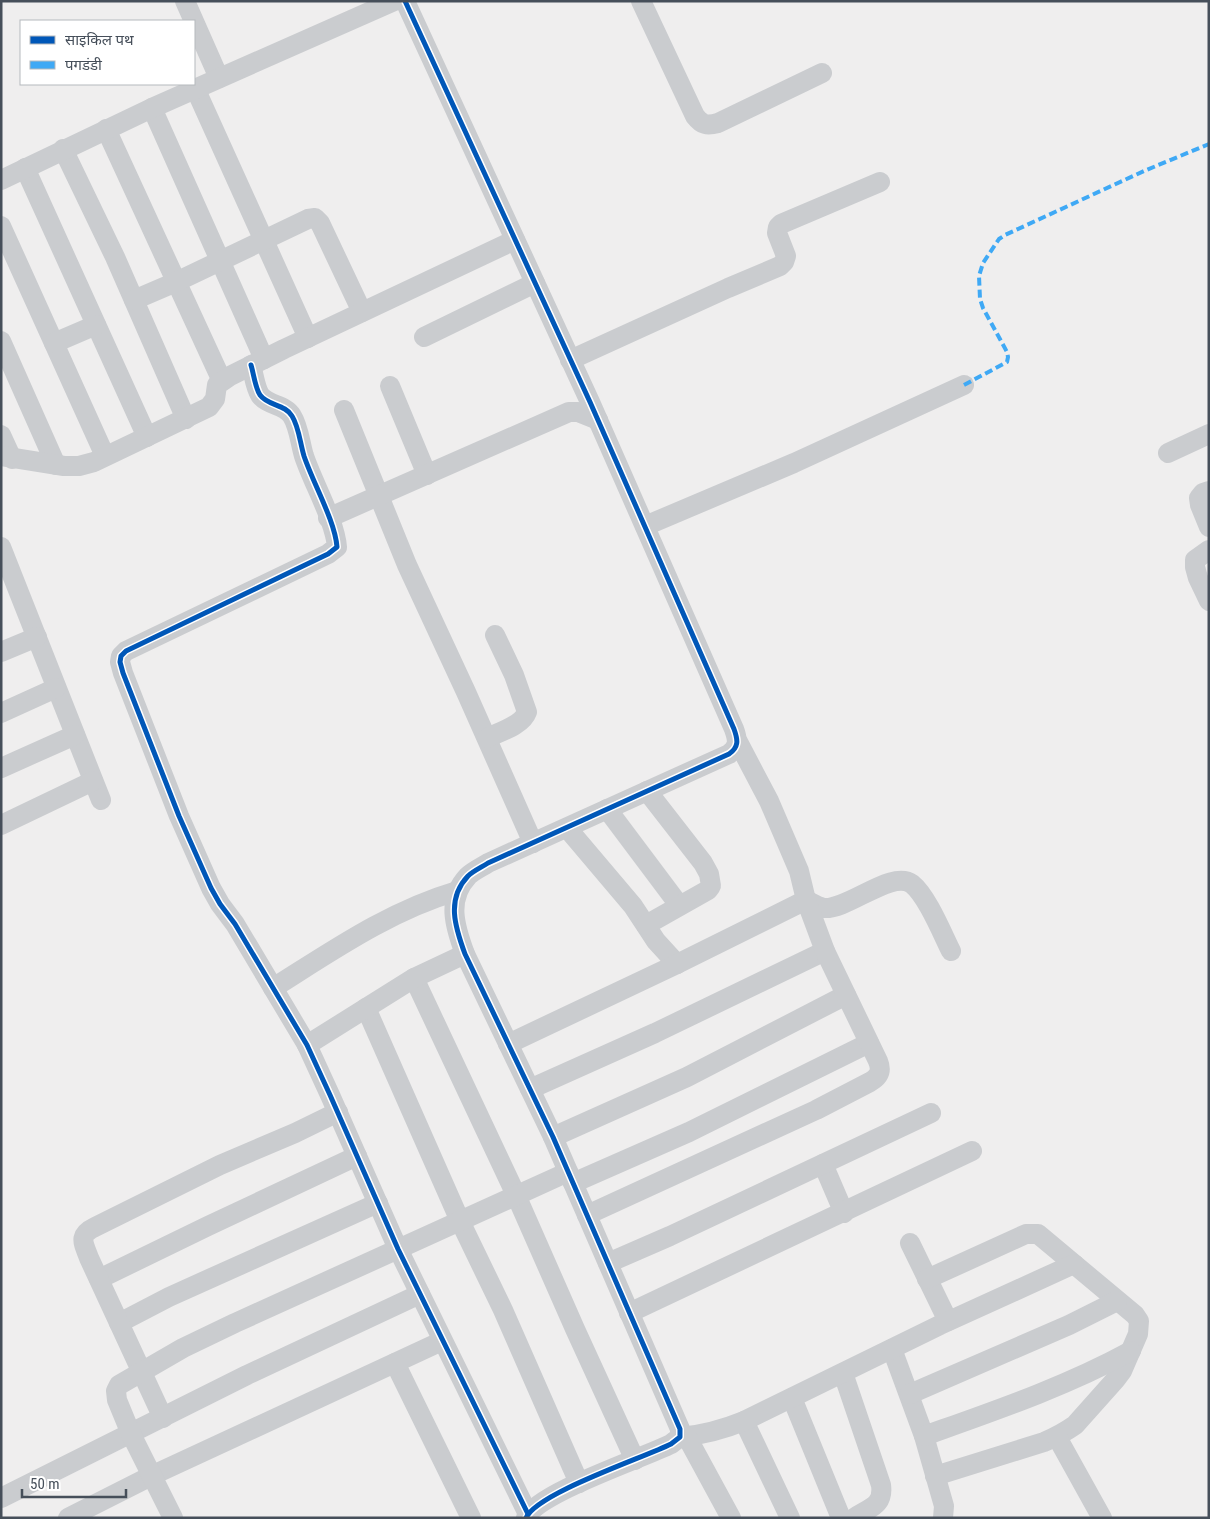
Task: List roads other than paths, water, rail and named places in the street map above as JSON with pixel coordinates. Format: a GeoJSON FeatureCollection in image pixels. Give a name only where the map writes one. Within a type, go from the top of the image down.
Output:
{"type":"FeatureCollection","features":[{"type":"Feature","properties":{"kind":"street"},"geometry":{"type":"LineString","coordinates":[[185,1],[193,20]]}},
{"type":"Feature","properties":{"kind":"street"},"geometry":{"type":"LineString","coordinates":[[1,180],[195,88],[394,1]]}},
{"type":"Feature","properties":{"kind":"street"},"geometry":{"type":"LineString","coordinates":[[405,1],[598,420],[734,729],[738,742],[769,801],[795,862],[806,900],[825,951],[880,1067],[877,1078],[808,1115],[587,1215]]}},
{"type":"Feature","properties":{"kind":"street"},"geometry":{"type":"LineString","coordinates":[[641,1],[695,116],[701,124],[709,126],[718,123],[822,73]]}},
{"type":"Feature","properties":{"kind":"street"},"geometry":{"type":"LineString","coordinates":[[195,24],[219,78]]}},
{"type":"Feature","properties":{"kind":"street"},"geometry":{"type":"LineString","coordinates":[[195,88],[308,338]]}},
{"type":"Feature","properties":{"kind":"street"},"geometry":{"type":"LineString","coordinates":[[152,108],[221,261],[258,362],[256,385],[261,396],[283,407],[293,416],[310,472],[337,547],[334,551],[142,643],[121,656],[120,662],[179,816],[211,888],[235,924],[307,1045],[398,1249],[527,1516],[559,1492],[684,1437],[722,1430],[744,1421],[948,1321],[1074,1264]]}},
{"type":"Feature","properties":{"kind":"street"},"geometry":{"type":"LineString","coordinates":[[106,129],[222,381]]}},
{"type":"Feature","properties":{"kind":"street"},"geometry":{"type":"LineString","coordinates":[[63,149],[134,300],[186,419]]}},
{"type":"Feature","properties":{"kind":"street"},"geometry":{"type":"LineString","coordinates":[[25,168],[147,437]]}},
{"type":"Feature","properties":{"kind":"street"},"geometry":{"type":"LineString","coordinates":[[570,360],[780,266],[786,256],[777,233],[781,224],[880,182]]}},
{"type":"Feature","properties":{"kind":"street"},"geometry":{"type":"LineString","coordinates":[[134,300],[308,219],[317,219],[362,312]]}},
{"type":"Feature","properties":{"kind":"street"},"geometry":{"type":"LineString","coordinates":[[1,226],[105,456]]}},
{"type":"Feature","properties":{"kind":"street"},"geometry":{"type":"LineString","coordinates":[[1,435],[7,458],[56,465],[79,466],[147,437],[212,405],[217,386],[222,381],[258,362],[515,240]]}},
{"type":"Feature","properties":{"kind":"street"},"geometry":{"type":"LineString","coordinates":[[424,337],[535,283]]}},
{"type":"Feature","properties":{"kind":"street"},"geometry":{"type":"LineString","coordinates":[[54,343],[96,325]]}},
{"type":"Feature","properties":{"kind":"street"},"geometry":{"type":"LineString","coordinates":[[1,341],[56,465]]}},
{"type":"Feature","properties":{"kind":"street"},"geometry":{"type":"LineString","coordinates":[[645,526],[794,463],[964,385]]}},
{"type":"Feature","properties":{"kind":"street"},"geometry":{"type":"LineString","coordinates":[[390,386],[427,475]]}},
{"type":"Feature","properties":{"kind":"street"},"geometry":{"type":"LineString","coordinates":[[344,410],[407,565],[533,843]]}},
{"type":"Feature","properties":{"kind":"street"},"geometry":{"type":"LineString","coordinates":[[328,518],[569,412],[578,412],[598,420]]}},
{"type":"Feature","properties":{"kind":"street"},"geometry":{"type":"LineString","coordinates":[[1168,454],[1209,434]]}},
{"type":"Feature","properties":{"kind":"street"},"geometry":{"type":"LineString","coordinates":[[1209,491],[1199,498],[1209,527]]}},
{"type":"Feature","properties":{"kind":"street"},"geometry":{"type":"LineString","coordinates":[[1,547],[101,800]]}},
{"type":"Feature","properties":{"kind":"street"},"geometry":{"type":"LineString","coordinates":[[1209,550],[1195,560],[1195,567],[1209,601]]}},
{"type":"Feature","properties":{"kind":"street"},"geometry":{"type":"LineString","coordinates":[[487,738],[520,722],[525,718],[527,712],[514,675],[495,635]]}},
{"type":"Feature","properties":{"kind":"street"},"geometry":{"type":"LineString","coordinates":[[1,652],[36,637]]}},
{"type":"Feature","properties":{"kind":"street"},"geometry":{"type":"LineString","coordinates":[[1,713],[56,688]]}},
{"type":"Feature","properties":{"kind":"street"},"geometry":{"type":"LineString","coordinates":[[1,768],[75,735]]}},
{"type":"Feature","properties":{"kind":"street"},"geometry":{"type":"LineString","coordinates":[[731,1518],[680,1429],[553,1137],[465,954],[456,929],[453,909],[457,891],[469,875],[488,863],[729,754],[735,750],[738,742]]}},
{"type":"Feature","properties":{"kind":"street"},"geometry":{"type":"LineString","coordinates":[[1,825],[93,781]]}},
{"type":"Feature","properties":{"kind":"street"},"geometry":{"type":"LineString","coordinates":[[646,924],[708,890],[712,881],[703,864],[647,791]]}},
{"type":"Feature","properties":{"kind":"street"},"geometry":{"type":"LineString","coordinates":[[607,809],[679,905]]}},
{"type":"Feature","properties":{"kind":"street"},"geometry":{"type":"LineString","coordinates":[[567,828],[633,906],[656,941],[677,964]]}},
{"type":"Feature","properties":{"kind":"street"},"geometry":{"type":"LineString","coordinates":[[806,900],[829,908],[898,881],[911,883],[920,893],[951,951]]}},
{"type":"Feature","properties":{"kind":"street"},"geometry":{"type":"LineString","coordinates":[[273,988],[376,925],[416,905],[457,891]]}},
{"type":"Feature","properties":{"kind":"street"},"geometry":{"type":"LineString","coordinates":[[508,1044],[806,900]]}},
{"type":"Feature","properties":{"kind":"street"},"geometry":{"type":"LineString","coordinates":[[530,1089],[656,1033],[825,951]]}},
{"type":"Feature","properties":{"kind":"street"},"geometry":{"type":"LineString","coordinates":[[307,1045],[414,978],[465,954]]}},
{"type":"Feature","properties":{"kind":"street"},"geometry":{"type":"LineString","coordinates":[[414,978],[516,1195],[635,1460]]}},
{"type":"Feature","properties":{"kind":"street"},"geometry":{"type":"LineString","coordinates":[[553,1137],[687,1077],[846,995]]}},
{"type":"Feature","properties":{"kind":"street"},"geometry":{"type":"LineString","coordinates":[[366,1008],[460,1221],[503,1310],[579,1484]]}},
{"type":"Feature","properties":{"kind":"street"},"geometry":{"type":"LineString","coordinates":[[173,1518],[131,1434],[117,1400],[116,1391],[119,1385],[182,1348],[235,1323],[516,1195],[571,1178],[689,1132],[869,1043]]}},
{"type":"Feature","properties":{"kind":"street"},"geometry":{"type":"LineString","coordinates":[[163,1418],[98,1279],[84,1244],[83,1236],[86,1231],[220,1165],[295,1134],[338,1112]]}},
{"type":"Feature","properties":{"kind":"street"},"geometry":{"type":"LineString","coordinates":[[608,1263],[670,1236],[931,1113]]}},
{"type":"Feature","properties":{"kind":"street"},"geometry":{"type":"LineString","coordinates":[[629,1313],[972,1151]]}},
{"type":"Feature","properties":{"kind":"street"},"geometry":{"type":"LineString","coordinates":[[98,1279],[357,1156]]}},
{"type":"Feature","properties":{"kind":"street"},"geometry":{"type":"LineString","coordinates":[[823,1164],[844,1213]]}},
{"type":"Feature","properties":{"kind":"street"},"geometry":{"type":"LineString","coordinates":[[118,1323],[169,1297],[378,1203]]}},
{"type":"Feature","properties":{"kind":"street"},"geometry":{"type":"LineString","coordinates":[[927,1279],[1026,1234],[1033,1233],[1044,1238],[1135,1315],[1138,1321],[1138,1334],[1116,1380],[1075,1425],[1057,1437],[935,1476]]}},
{"type":"Feature","properties":{"kind":"street"},"geometry":{"type":"LineString","coordinates":[[910,1244],[948,1321]]}},
{"type":"Feature","properties":{"kind":"street"},"geometry":{"type":"LineString","coordinates":[[1,1498],[247,1375],[420,1294]]}},
{"type":"Feature","properties":{"kind":"street"},"geometry":{"type":"LineString","coordinates":[[910,1394],[1028,1344],[1117,1301]]}},
{"type":"Feature","properties":{"kind":"street"},"geometry":{"type":"LineString","coordinates":[[68,1518],[153,1475],[442,1341]]}},
{"type":"Feature","properties":{"kind":"street"},"geometry":{"type":"LineString","coordinates":[[892,1349],[924,1436],[944,1506],[943,1518]]}},
{"type":"Feature","properties":{"kind":"street"},"geometry":{"type":"LineString","coordinates":[[924,1436],[1059,1386],[1131,1351]]}},
{"type":"Feature","properties":{"kind":"street"},"geometry":{"type":"LineString","coordinates":[[395,1363],[471,1518]]}},
{"type":"Feature","properties":{"kind":"street"},"geometry":{"type":"LineString","coordinates":[[842,1373],[881,1485],[882,1494],[878,1503],[854,1518]]}},
{"type":"Feature","properties":{"kind":"street"},"geometry":{"type":"LineString","coordinates":[[792,1398],[840,1518]]}},
{"type":"Feature","properties":{"kind":"street"},"geometry":{"type":"LineString","coordinates":[[744,1421],[790,1518]]}},
{"type":"Feature","properties":{"kind":"street"},"geometry":{"type":"LineString","coordinates":[[1057,1437],[1102,1518]]}}]}
